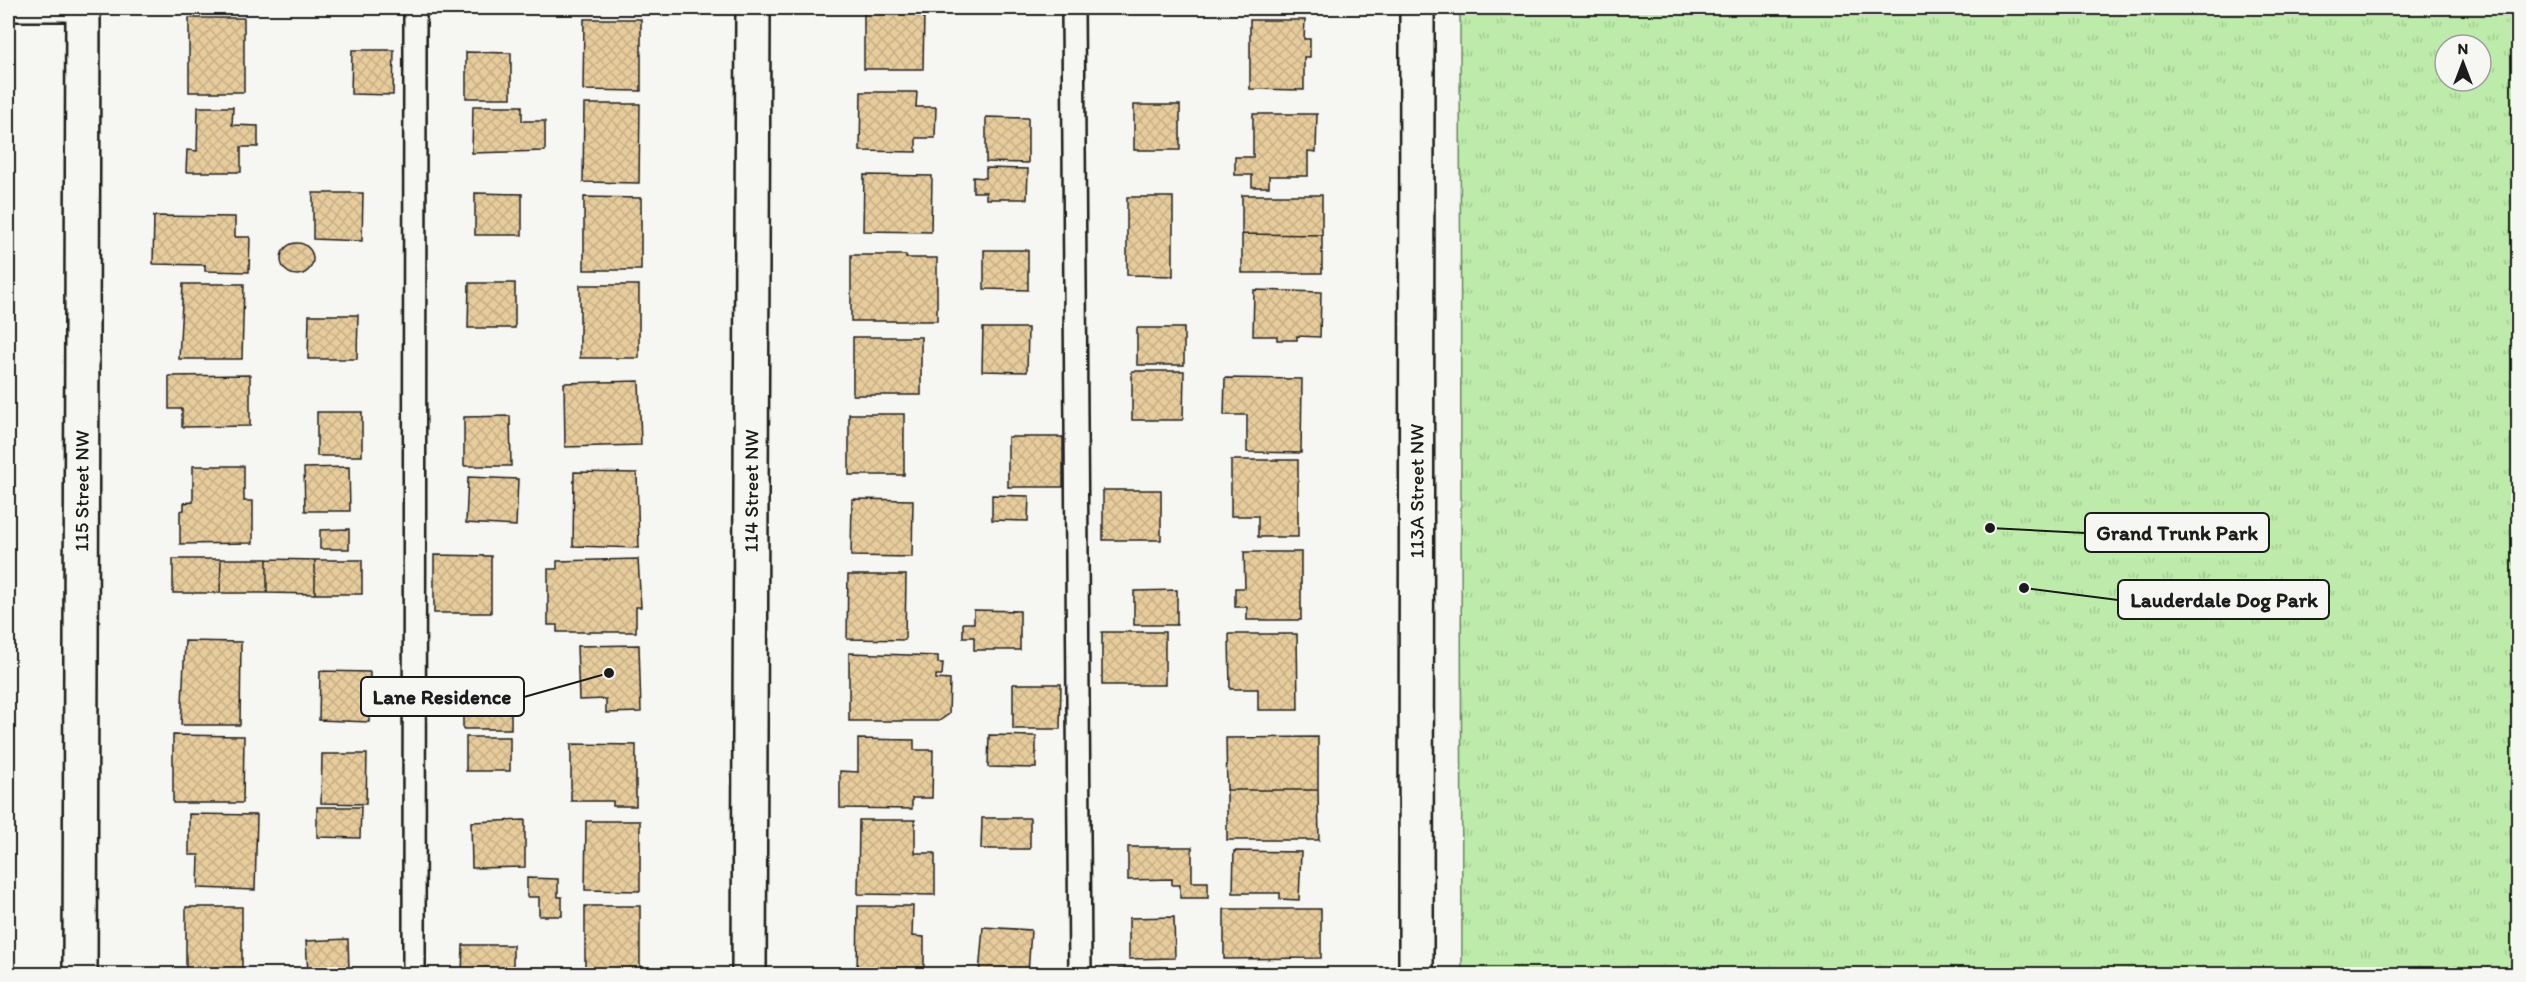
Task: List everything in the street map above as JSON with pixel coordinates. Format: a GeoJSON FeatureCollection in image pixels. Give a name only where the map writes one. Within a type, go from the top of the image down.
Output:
{"type":"FeatureCollection","features":[{"type":"Feature","properties":{"kind":"street","name":"114 Street NW"},"geometry":{"type":"LineString","coordinates":[[749,975],[753,8]]}},
{"type":"Feature","properties":{"kind":"street","name":"113A Street NW"},"geometry":{"type":"LineString","coordinates":[[1416,975],[1417,8]]}},
{"type":"Feature","properties":{"kind":"street","name":"115 Street NW"},"geometry":{"type":"LineString","coordinates":[[80,975],[83,9]]}},
{"type":"Feature","properties":{"kind":"lane"},"geometry":{"type":"LineString","coordinates":[[414,975],[415,8]]}},
{"type":"Feature","properties":{"kind":"lane"},"geometry":{"type":"LineString","coordinates":[[1073,8],[1080,975]]}},
{"type":"Feature","properties":{"kind":"lane"},"geometry":{"type":"LineString","coordinates":[[8,10],[83,9]]}},
{"type":"Feature","properties":{"kind":"green space"},"geometry":{"type":"Polygon","coordinates":[[[1460,8],[2518,8],[2518,974],[1462,974],[1460,8]]]}},
{"type":"Feature","properties":{"kind":"building"},"geometry":{"type":"Polygon","coordinates":[[[864,12],[924,12],[923,69],[864,69],[864,12]]]}},
{"type":"Feature","properties":{"kind":"building"},"geometry":{"type":"Polygon","coordinates":[[[189,18],[244,18],[244,92],[189,92],[189,18]]]}},
{"type":"Feature","properties":{"kind":"building"},"geometry":{"type":"Polygon","coordinates":[[[584,19],[641,19],[641,91],[583,90],[584,19]]]}},
{"type":"Feature","properties":{"kind":"building"},"geometry":{"type":"Polygon","coordinates":[[[1250,20],[1305,20],[1304,39],[1310,39],[1310,57],[1304,57],[1304,90],[1250,89],[1250,20]]]}},
{"type":"Feature","properties":{"kind":"building"},"geometry":{"type":"Polygon","coordinates":[[[352,50],[394,50],[393,95],[351,94],[352,50]]]}},
{"type":"Feature","properties":{"kind":"building"},"geometry":{"type":"Polygon","coordinates":[[[466,52],[511,53],[511,98],[466,98],[466,52]]]}},
{"type":"Feature","properties":{"kind":"building"},"geometry":{"type":"Polygon","coordinates":[[[861,92],[917,92],[916,107],[936,107],[935,138],[916,138],[916,152],[860,151],[861,92]]]}},
{"type":"Feature","properties":{"kind":"building"},"geometry":{"type":"Polygon","coordinates":[[[584,104],[640,104],[639,183],[583,182],[584,104]]]}},
{"type":"Feature","properties":{"kind":"building"},"geometry":{"type":"Polygon","coordinates":[[[1134,105],[1180,105],[1180,150],[1134,150],[1134,105]]]}},
{"type":"Feature","properties":{"kind":"building"},"geometry":{"type":"Polygon","coordinates":[[[473,106],[522,106],[522,121],[545,121],[545,151],[472,153],[473,106]]]}},
{"type":"Feature","properties":{"kind":"building"},"geometry":{"type":"Polygon","coordinates":[[[198,107],[233,107],[232,125],[258,126],[258,147],[241,147],[241,172],[186,172],[187,150],[197,151],[198,107]]]}},
{"type":"Feature","properties":{"kind":"building"},"geometry":{"type":"Polygon","coordinates":[[[1253,114],[1317,114],[1316,152],[1308,151],[1308,176],[1269,176],[1269,187],[1252,187],[1252,175],[1235,175],[1235,157],[1253,157],[1253,114]]]}},
{"type":"Feature","properties":{"kind":"building"},"geometry":{"type":"Polygon","coordinates":[[[986,117],[1028,118],[1028,163],[986,162],[986,117]]]}},
{"type":"Feature","properties":{"kind":"building"},"geometry":{"type":"Polygon","coordinates":[[[986,168],[1028,169],[1027,199],[986,199],[986,192],[973,192],[973,177],[986,178],[986,168]]]}},
{"type":"Feature","properties":{"kind":"building"},"geometry":{"type":"Polygon","coordinates":[[[864,175],[932,176],[931,232],[863,231],[864,175]]]}},
{"type":"Feature","properties":{"kind":"building"},"geometry":{"type":"Polygon","coordinates":[[[313,193],[363,193],[362,241],[313,239],[313,193]]]}},
{"type":"Feature","properties":{"kind":"building"},"geometry":{"type":"Polygon","coordinates":[[[475,193],[522,194],[522,235],[475,235],[475,193]]]}},
{"type":"Feature","properties":{"kind":"building"},"geometry":{"type":"Polygon","coordinates":[[[1242,195],[1322,195],[1322,235],[1242,234],[1242,195]]]}},
{"type":"Feature","properties":{"kind":"building"},"geometry":{"type":"Polygon","coordinates":[[[584,197],[641,198],[641,270],[584,270],[584,197]]]}},
{"type":"Feature","properties":{"kind":"building"},"geometry":{"type":"Polygon","coordinates":[[[1127,197],[1173,197],[1173,276],[1127,275],[1127,197]]]}},
{"type":"Feature","properties":{"kind":"building"},"geometry":{"type":"Polygon","coordinates":[[[154,216],[235,217],[235,237],[250,237],[249,272],[205,271],[205,265],[153,264],[154,216]]]}},
{"type":"Feature","properties":{"kind":"building"},"geometry":{"type":"Polygon","coordinates":[[[1242,234],[1322,235],[1322,273],[1242,273],[1242,234]]]}},
{"type":"Feature","properties":{"kind":"building"},"geometry":{"type":"Polygon","coordinates":[[[297,243],[309,247],[313,259],[309,271],[297,275],[285,271],[281,259],[285,247],[297,243]]]}},
{"type":"Feature","properties":{"kind":"building"},"geometry":{"type":"Polygon","coordinates":[[[984,250],[1028,250],[1028,290],[984,289],[984,250]]]}},
{"type":"Feature","properties":{"kind":"building"},"geometry":{"type":"Polygon","coordinates":[[[851,255],[906,255],[906,258],[937,258],[937,321],[851,321],[851,255]]]}},
{"type":"Feature","properties":{"kind":"building"},"geometry":{"type":"Polygon","coordinates":[[[469,283],[515,283],[515,328],[468,328],[469,283]]]}},
{"type":"Feature","properties":{"kind":"building"},"geometry":{"type":"Polygon","coordinates":[[[183,284],[244,284],[242,359],[179,359],[183,284]]]}},
{"type":"Feature","properties":{"kind":"building"},"geometry":{"type":"Polygon","coordinates":[[[580,285],[639,285],[639,358],[580,358],[580,285]]]}},
{"type":"Feature","properties":{"kind":"building"},"geometry":{"type":"Polygon","coordinates":[[[1254,290],[1321,292],[1320,337],[1297,336],[1297,340],[1277,340],[1277,336],[1253,336],[1254,290]]]}},
{"type":"Feature","properties":{"kind":"building"},"geometry":{"type":"Polygon","coordinates":[[[309,315],[358,315],[357,359],[308,359],[309,315]]]}},
{"type":"Feature","properties":{"kind":"building"},"geometry":{"type":"Polygon","coordinates":[[[983,328],[1028,328],[1027,372],[982,371],[983,328]]]}},
{"type":"Feature","properties":{"kind":"building"},"geometry":{"type":"Polygon","coordinates":[[[1137,328],[1184,328],[1184,365],[1137,365],[1137,328]]]}},
{"type":"Feature","properties":{"kind":"building"},"geometry":{"type":"Polygon","coordinates":[[[853,337],[921,337],[921,395],[853,395],[853,337]]]}},
{"type":"Feature","properties":{"kind":"building"},"geometry":{"type":"Polygon","coordinates":[[[1132,371],[1184,371],[1183,420],[1132,420],[1132,371]]]}},
{"type":"Feature","properties":{"kind":"building"},"geometry":{"type":"Polygon","coordinates":[[[250,375],[250,426],[182,427],[182,409],[169,409],[169,376],[250,375]]]}},
{"type":"Feature","properties":{"kind":"building"},"geometry":{"type":"Polygon","coordinates":[[[1225,378],[1302,379],[1301,453],[1247,452],[1247,415],[1224,415],[1225,378]]]}},
{"type":"Feature","properties":{"kind":"building"},"geometry":{"type":"Polygon","coordinates":[[[639,381],[641,445],[565,447],[564,383],[639,381]]]}},
{"type":"Feature","properties":{"kind":"building"},"geometry":{"type":"Polygon","coordinates":[[[317,412],[362,412],[362,456],[317,456],[317,412]]]}},
{"type":"Feature","properties":{"kind":"building"},"geometry":{"type":"Polygon","coordinates":[[[849,414],[904,414],[904,475],[849,475],[849,414]]]}},
{"type":"Feature","properties":{"kind":"building"},"geometry":{"type":"Polygon","coordinates":[[[510,416],[511,466],[464,466],[464,417],[510,416]]]}},
{"type":"Feature","properties":{"kind":"building"},"geometry":{"type":"Polygon","coordinates":[[[1008,437],[1063,437],[1063,487],[1008,487],[1008,437]]]}},
{"type":"Feature","properties":{"kind":"building"},"geometry":{"type":"Polygon","coordinates":[[[1231,460],[1298,460],[1298,537],[1258,537],[1258,516],[1231,516],[1231,460]]]}},
{"type":"Feature","properties":{"kind":"building"},"geometry":{"type":"Polygon","coordinates":[[[193,466],[244,466],[244,501],[253,501],[253,543],[180,544],[180,511],[184,510],[184,503],[193,502],[193,466]]]}},
{"type":"Feature","properties":{"kind":"building"},"geometry":{"type":"Polygon","coordinates":[[[349,467],[350,511],[305,511],[304,468],[349,467]]]}},
{"type":"Feature","properties":{"kind":"building"},"geometry":{"type":"Polygon","coordinates":[[[574,472],[637,473],[639,548],[573,546],[574,472]]]}},
{"type":"Feature","properties":{"kind":"building"},"geometry":{"type":"Polygon","coordinates":[[[468,477],[518,479],[516,526],[466,523],[468,477]]]}},
{"type":"Feature","properties":{"kind":"building"},"geometry":{"type":"Polygon","coordinates":[[[1103,490],[1161,490],[1161,540],[1103,540],[1103,490]]]}},
{"type":"Feature","properties":{"kind":"building"},"geometry":{"type":"Polygon","coordinates":[[[992,495],[1029,496],[1028,521],[992,520],[992,495]]]}},
{"type":"Feature","properties":{"kind":"building"},"geometry":{"type":"Polygon","coordinates":[[[852,499],[913,500],[912,557],[851,556],[852,499]]]}},
{"type":"Feature","properties":{"kind":"building"},"geometry":{"type":"Polygon","coordinates":[[[349,529],[349,549],[320,549],[320,530],[349,529]]]}},
{"type":"Feature","properties":{"kind":"building"},"geometry":{"type":"Polygon","coordinates":[[[1244,552],[1301,552],[1301,620],[1247,620],[1247,607],[1235,607],[1235,588],[1245,588],[1244,552]]]}},
{"type":"Feature","properties":{"kind":"building"},"geometry":{"type":"Polygon","coordinates":[[[434,555],[491,556],[491,613],[434,613],[434,555]]]}},
{"type":"Feature","properties":{"kind":"building"},"geometry":{"type":"Polygon","coordinates":[[[173,559],[221,559],[220,593],[173,593],[173,559]]]}},
{"type":"Feature","properties":{"kind":"building"},"geometry":{"type":"Polygon","coordinates":[[[221,559],[267,559],[267,593],[220,593],[221,559]]]}},
{"type":"Feature","properties":{"kind":"building"},"geometry":{"type":"Polygon","coordinates":[[[267,559],[315,560],[315,594],[267,593],[267,559]]]}},
{"type":"Feature","properties":{"kind":"building"},"geometry":{"type":"Polygon","coordinates":[[[638,559],[641,607],[636,607],[636,632],[557,632],[557,625],[548,625],[548,569],[557,569],[557,561],[638,559]]]}},
{"type":"Feature","properties":{"kind":"building"},"geometry":{"type":"Polygon","coordinates":[[[315,560],[362,560],[362,594],[315,594],[315,560]]]}},
{"type":"Feature","properties":{"kind":"building"},"geometry":{"type":"Polygon","coordinates":[[[848,575],[906,575],[905,640],[847,639],[848,575]]]}},
{"type":"Feature","properties":{"kind":"building"},"geometry":{"type":"Polygon","coordinates":[[[1177,590],[1177,625],[1134,625],[1134,591],[1177,590]]]}},
{"type":"Feature","properties":{"kind":"building"},"geometry":{"type":"Polygon","coordinates":[[[974,610],[1020,611],[1020,650],[974,650],[974,637],[963,637],[963,623],[974,623],[974,610]]]}},
{"type":"Feature","properties":{"kind":"building"},"geometry":{"type":"Polygon","coordinates":[[[1102,632],[1165,632],[1165,685],[1102,685],[1102,632]]]}},
{"type":"Feature","properties":{"kind":"building"},"geometry":{"type":"Polygon","coordinates":[[[1229,634],[1297,634],[1298,710],[1258,710],[1258,689],[1230,689],[1229,634]]]}},
{"type":"Feature","properties":{"kind":"building"},"geometry":{"type":"Polygon","coordinates":[[[185,641],[241,642],[240,725],[181,725],[185,641]]]}},
{"type":"Feature","properties":{"kind":"building"},"geometry":{"type":"Polygon","coordinates":[[[639,645],[641,712],[606,713],[606,699],[579,700],[577,646],[639,645]]]}},
{"type":"Feature","properties":{"kind":"building"},"geometry":{"type":"Polygon","coordinates":[[[849,653],[938,656],[938,663],[943,663],[942,675],[936,675],[936,679],[950,680],[949,714],[939,721],[849,721],[849,653]]]}},
{"type":"Feature","properties":{"kind":"building"},"geometry":{"type":"Polygon","coordinates":[[[320,671],[370,672],[369,722],[319,720],[320,671]]]}},
{"type":"Feature","properties":{"kind":"building"},"geometry":{"type":"Polygon","coordinates":[[[1013,684],[1061,684],[1060,729],[1013,729],[1013,684]]]}},
{"type":"Feature","properties":{"kind":"building"},"geometry":{"type":"Polygon","coordinates":[[[463,689],[511,689],[511,729],[463,729],[463,689]]]}},
{"type":"Feature","properties":{"kind":"building"},"geometry":{"type":"Polygon","coordinates":[[[173,735],[244,736],[243,803],[173,803],[173,735]]]}},
{"type":"Feature","properties":{"kind":"building"},"geometry":{"type":"Polygon","coordinates":[[[989,735],[1036,736],[1036,768],[988,767],[989,735]]]}},
{"type":"Feature","properties":{"kind":"building"},"geometry":{"type":"Polygon","coordinates":[[[466,737],[510,737],[510,771],[466,771],[466,737]]]}},
{"type":"Feature","properties":{"kind":"building"},"geometry":{"type":"Polygon","coordinates":[[[1318,737],[1318,790],[1227,790],[1226,738],[1318,737]]]}},
{"type":"Feature","properties":{"kind":"building"},"geometry":{"type":"Polygon","coordinates":[[[858,739],[914,740],[914,750],[933,750],[932,798],[912,798],[912,809],[840,808],[840,771],[858,772],[858,739]]]}},
{"type":"Feature","properties":{"kind":"building"},"geometry":{"type":"Polygon","coordinates":[[[571,744],[636,745],[636,806],[613,806],[613,801],[571,801],[571,744]]]}},
{"type":"Feature","properties":{"kind":"building"},"geometry":{"type":"Polygon","coordinates":[[[322,754],[367,754],[366,804],[321,803],[322,754]]]}},
{"type":"Feature","properties":{"kind":"building"},"geometry":{"type":"Polygon","coordinates":[[[1227,790],[1318,790],[1319,840],[1227,840],[1227,790]]]}},
{"type":"Feature","properties":{"kind":"building"},"geometry":{"type":"Polygon","coordinates":[[[317,807],[361,807],[360,838],[317,837],[317,807]]]}},
{"type":"Feature","properties":{"kind":"building"},"geometry":{"type":"Polygon","coordinates":[[[189,814],[257,815],[255,890],[198,888],[199,855],[189,855],[189,814]]]}},
{"type":"Feature","properties":{"kind":"building"},"geometry":{"type":"Polygon","coordinates":[[[982,818],[1030,818],[1030,849],[981,849],[982,818]]]}},
{"type":"Feature","properties":{"kind":"building"},"geometry":{"type":"Polygon","coordinates":[[[525,820],[525,867],[472,868],[471,822],[525,820]]]}},
{"type":"Feature","properties":{"kind":"building"},"geometry":{"type":"Polygon","coordinates":[[[859,820],[915,820],[915,853],[935,853],[935,895],[858,894],[859,820]]]}},
{"type":"Feature","properties":{"kind":"building"},"geometry":{"type":"Polygon","coordinates":[[[586,821],[640,821],[640,891],[585,890],[586,821]]]}},
{"type":"Feature","properties":{"kind":"building"},"geometry":{"type":"Polygon","coordinates":[[[1128,847],[1192,847],[1192,882],[1208,882],[1208,898],[1180,898],[1180,885],[1172,885],[1172,879],[1128,880],[1128,847]]]}},
{"type":"Feature","properties":{"kind":"building"},"geometry":{"type":"Polygon","coordinates":[[[1234,851],[1301,852],[1299,900],[1280,899],[1280,893],[1233,893],[1234,851]]]}},
{"type":"Feature","properties":{"kind":"building"},"geometry":{"type":"Polygon","coordinates":[[[527,878],[558,879],[558,897],[562,897],[562,916],[539,916],[539,897],[527,897],[527,878]]]}},
{"type":"Feature","properties":{"kind":"building"},"geometry":{"type":"Polygon","coordinates":[[[585,906],[640,906],[640,971],[585,971],[585,906]]]}},
{"type":"Feature","properties":{"kind":"building"},"geometry":{"type":"Polygon","coordinates":[[[858,906],[913,906],[912,936],[924,937],[924,974],[857,974],[858,906]]]}},
{"type":"Feature","properties":{"kind":"building"},"geometry":{"type":"Polygon","coordinates":[[[186,907],[242,907],[242,974],[186,974],[186,907]]]}},
{"type":"Feature","properties":{"kind":"building"},"geometry":{"type":"Polygon","coordinates":[[[1224,909],[1321,909],[1321,958],[1224,959],[1224,909]]]}},
{"type":"Feature","properties":{"kind":"building"},"geometry":{"type":"Polygon","coordinates":[[[1174,917],[1175,958],[1129,959],[1129,918],[1174,917]]]}},
{"type":"Feature","properties":{"kind":"building"},"geometry":{"type":"Polygon","coordinates":[[[983,927],[1031,930],[1028,974],[979,974],[983,927]]]}},
{"type":"Feature","properties":{"kind":"building"},"geometry":{"type":"Polygon","coordinates":[[[348,939],[349,971],[308,973],[306,941],[348,939]]]}},
{"type":"Feature","properties":{"kind":"building"},"geometry":{"type":"Polygon","coordinates":[[[463,945],[513,945],[513,974],[462,974],[463,945]]]}},
{"type":"Feature","properties":{"kind":"building"},"geometry":{"type":"Polygon","coordinates":[[[1161,967],[1162,974],[1118,974],[1118,969],[1161,967]]]}},
{"type":"Feature","properties":{"kind":"building"},"geometry":{"type":"Polygon","coordinates":[[[1254,969],[1308,971],[1308,974],[1254,974],[1254,969]]]}},
{"type":"Feature","properties":{"kind":"place","name":"Grand Trunk Park"},"geometry":{"type":"Point","coordinates":[1990,528]}},
{"type":"Feature","properties":{"kind":"place","name":"Lauderdale Dog Park"},"geometry":{"type":"Point","coordinates":[2024,588]}},
{"type":"Feature","properties":{"kind":"place","name":"Lane Residence"},"geometry":{"type":"Point","coordinates":[609,673]}}]}
